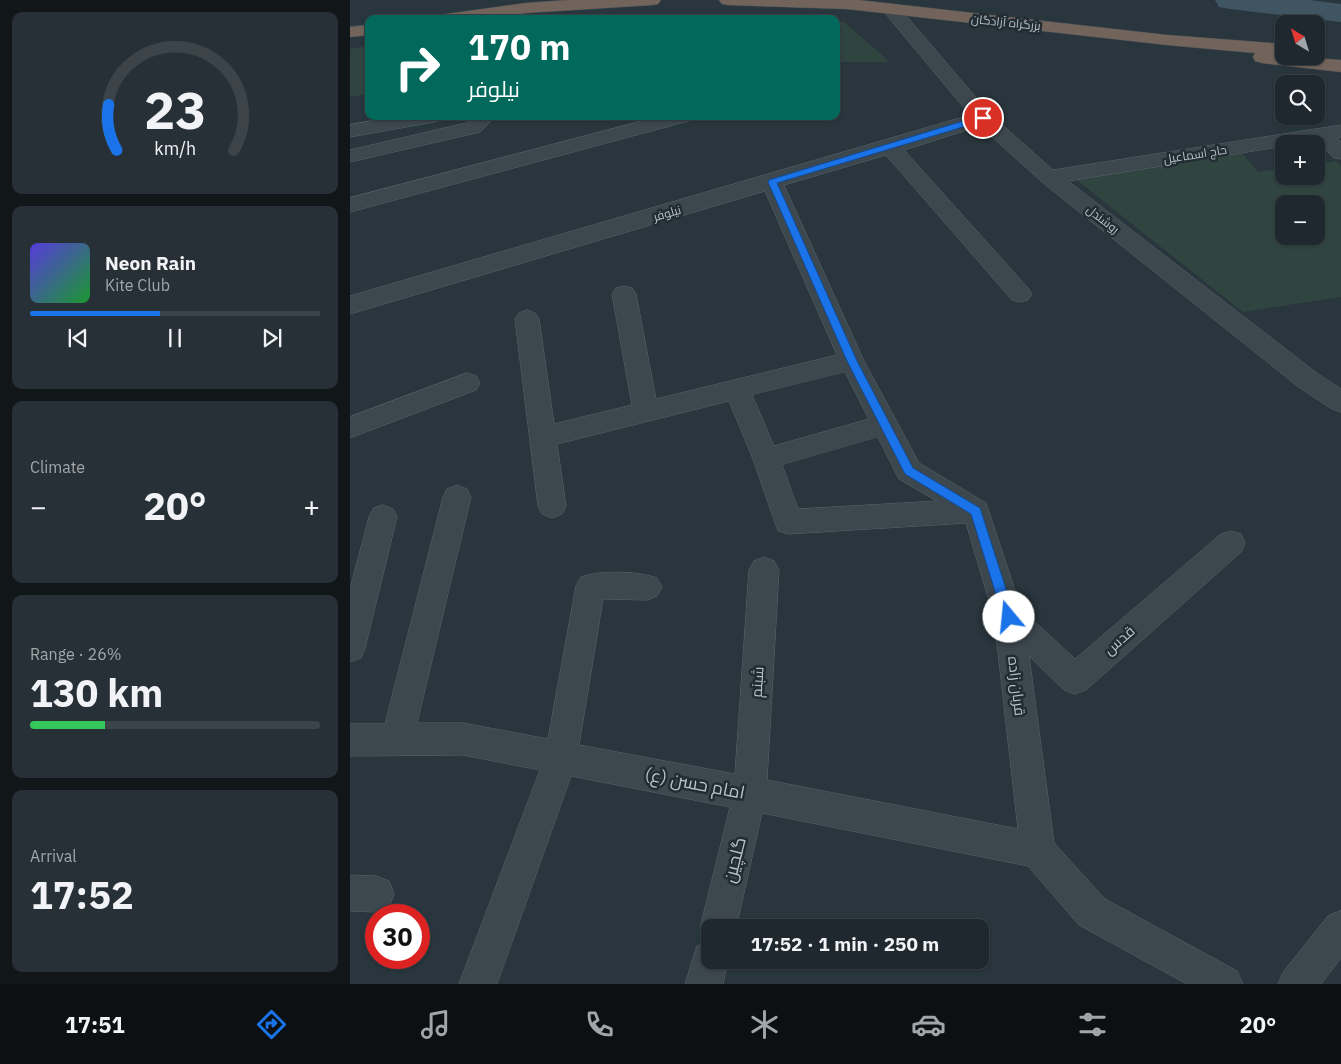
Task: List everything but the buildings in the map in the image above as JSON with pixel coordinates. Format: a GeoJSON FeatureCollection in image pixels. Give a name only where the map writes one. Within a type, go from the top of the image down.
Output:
{"type":"FeatureCollection","features":[{"type":"Feature","properties":{"kind":"highway"},"geometry":{"type":"LineString","coordinates":[[475,15],[526,8],[652,0]]}},
{"type":"Feature","properties":{"kind":"highway","name":"بزرگراه آزادگان"},"geometry":{"type":"LineString","coordinates":[[728,0],[847,4],[1167,40],[1275,49]]}},
{"type":"Feature","properties":{"kind":"highway"},"geometry":{"type":"LineString","coordinates":[[350,32],[365,30]]}},
{"type":"Feature","properties":{"kind":"highway"},"geometry":{"type":"LineString","coordinates":[[1167,40],[1270,59],[1341,66]]}},
{"type":"Feature","properties":{"kind":"highway"},"geometry":{"type":"LineString","coordinates":[[1325,53],[1341,54]]}},
{"type":"Feature","properties":{"kind":"street","name":"روشندل"},"geometry":{"type":"LineString","coordinates":[[891,9],[983,118],[1049,177],[1309,381],[1341,402]]}},
{"type":"Feature","properties":{"kind":"street","name":"نیلوفر"},"geometry":{"type":"LineString","coordinates":[[350,305],[772,182],[983,118]]}},
{"type":"Feature","properties":{"kind":"street"},"geometry":{"type":"LineString","coordinates":[[350,131],[412,120]]}},
{"type":"Feature","properties":{"kind":"street"},"geometry":{"type":"LineString","coordinates":[[350,156],[473,128],[482,120]]}},
{"type":"Feature","properties":{"kind":"street"},"geometry":{"type":"LineString","coordinates":[[350,205],[671,120]]}},
{"type":"Feature","properties":{"kind":"street"},"geometry":{"type":"LineString","coordinates":[[1331,132],[1341,153]]}},
{"type":"Feature","properties":{"kind":"street","name":"حاج اسماعیل"},"geometry":{"type":"LineString","coordinates":[[1049,177],[1331,132]]}},
{"type":"Feature","properties":{"kind":"street"},"geometry":{"type":"LineString","coordinates":[[890,147],[1020,294]]}},
{"type":"Feature","properties":{"kind":"street"},"geometry":{"type":"LineString","coordinates":[[772,182],[852,361],[909,471],[976,511]]}},
{"type":"Feature","properties":{"kind":"street"},"geometry":{"type":"LineString","coordinates":[[624,294],[646,412]]}},
{"type":"Feature","properties":{"kind":"street"},"geometry":{"type":"LineString","coordinates":[[526,319],[552,506]]}},
{"type":"Feature","properties":{"kind":"street"},"geometry":{"type":"LineString","coordinates":[[543,437],[852,361]]}},
{"type":"Feature","properties":{"kind":"street"},"geometry":{"type":"LineString","coordinates":[[350,428],[466,383]]}},
{"type":"Feature","properties":{"kind":"street"},"geometry":{"type":"LineString","coordinates":[[737,390],[766,459],[788,522],[976,511]]}},
{"type":"Feature","properties":{"kind":"street"},"geometry":{"type":"LineString","coordinates":[[766,459],[885,425]]}},
{"type":"Feature","properties":{"kind":"street"},"geometry":{"type":"LineString","coordinates":[[396,739],[457,497]]}},
{"type":"Feature","properties":{"kind":"street","name":"قربان زاده"},"geometry":{"type":"LineString","coordinates":[[976,511],[1009,617],[1038,851]]}},
{"type":"Feature","properties":{"kind":"street"},"geometry":{"type":"LineString","coordinates":[[350,648],[383,517]]}},
{"type":"Feature","properties":{"kind":"street","name":"قدس"},"geometry":{"type":"LineString","coordinates":[[1009,617],[1075,679],[1231,543]]}},
{"type":"Feature","properties":{"kind":"street","name":"شبنم"},"geometry":{"type":"LineString","coordinates":[[750,793],[764,570]]}},
{"type":"Feature","properties":{"kind":"street"},"geometry":{"type":"LineString","coordinates":[[478,984],[561,757],[591,586],[647,587]]}},
{"type":"Feature","properties":{"kind":"street","name":"امام حسن (ع)"},"geometry":{"type":"LineString","coordinates":[[350,740],[463,739],[930,828],[1038,851]]}},
{"type":"Feature","properties":{"kind":"street","name":"گلچین"},"geometry":{"type":"LineString","coordinates":[[720,919],[750,793]]}},
{"type":"Feature","properties":{"kind":"street"},"geometry":{"type":"LineString","coordinates":[[1038,851],[1092,912],[1224,984]]}},
{"type":"Feature","properties":{"kind":"street"},"geometry":{"type":"LineString","coordinates":[[1297,984],[1341,929]]}},
{"type":"Feature","properties":{"kind":"street"},"geometry":{"type":"LineString","coordinates":[[704,984],[707,969]]}},
{"type":"Feature","properties":{"kind":"green space"},"geometry":{"type":"Polygon","coordinates":[[[840,22],[844,22],[890,62],[840,62],[840,22]]]}},
{"type":"Feature","properties":{"kind":"green space"},"geometry":{"type":"Polygon","coordinates":[[[365,47],[365,95],[350,97],[350,49],[365,47]]]}},
{"type":"Feature","properties":{"kind":"green space"},"geometry":{"type":"Polygon","coordinates":[[[1241,152],[1258,172],[1275,169],[1275,185],[1325,185],[1325,163],[1336,161],[1341,166],[1341,297],[1243,312],[1073,177],[1241,152]]]}},
{"type":"Feature","properties":{"kind":"waterway"},"geometry":{"type":"LineString","coordinates":[[1230,0],[1341,13]]}},
{"type":"Feature","properties":{"kind":"route"},"geometry":{"type":"LineString","coordinates":[[983,118],[772,182],[852,361],[909,471],[976,511],[1009,617]]}}]}
